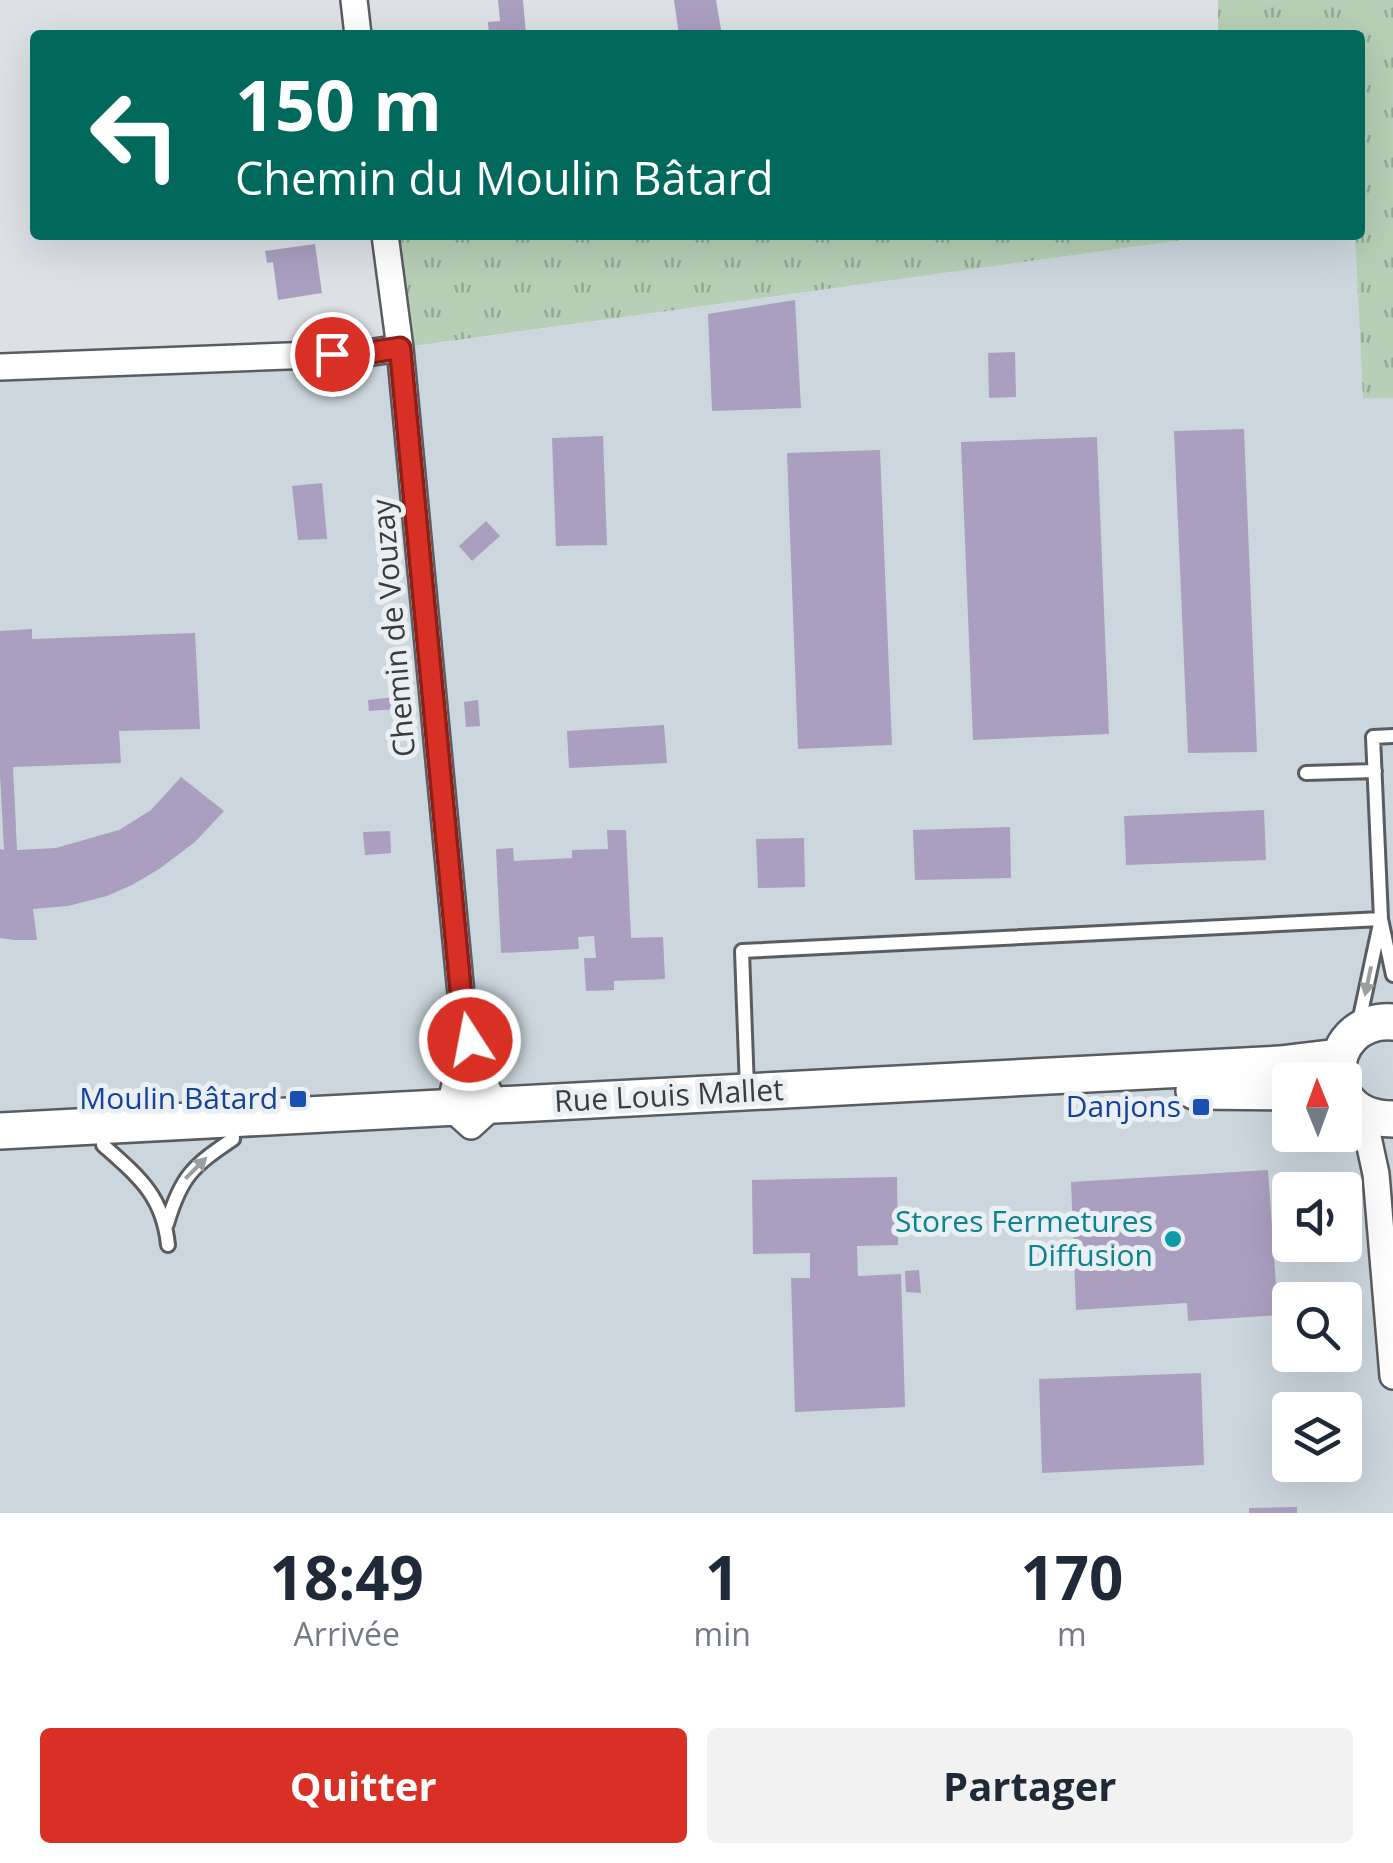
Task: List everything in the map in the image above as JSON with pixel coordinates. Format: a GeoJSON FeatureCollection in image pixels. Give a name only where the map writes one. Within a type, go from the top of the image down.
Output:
{"type":"FeatureCollection","features":[{"type":"Feature","properties":{"kind":"main road","name":"Rue Louis Mallet"},"geometry":{"type":"LineString","coordinates":[[1361,1062],[1372,1023],[1393,1022]]}},
{"type":"Feature","properties":{"kind":"main road","name":"Rue Louis Mallet"},"geometry":{"type":"LineString","coordinates":[[0,1151],[103,1136],[747,1092],[1272,1064]]}},
{"type":"Feature","properties":{"kind":"main road","name":"Rue Louis Mallet"},"geometry":{"type":"LineString","coordinates":[[471,1112],[1194,1090],[1272,1092]]}},
{"type":"Feature","properties":{"kind":"main road","name":"Rue Louis Mallet"},"geometry":{"type":"LineString","coordinates":[[0,1131],[103,1136]]}},
{"type":"Feature","properties":{"kind":"street"},"geometry":{"type":"LineString","coordinates":[[354,0],[357,30]]}},
{"type":"Feature","properties":{"kind":"street","name":"Chemin de Vouzay"},"geometry":{"type":"LineString","coordinates":[[385,240],[400,348],[463,1015],[477,1064],[471,1112]]}},
{"type":"Feature","properties":{"kind":"street"},"geometry":{"type":"LineString","coordinates":[[0,367],[366,353],[400,348]]}},
{"type":"Feature","properties":{"kind":"street","name":"Chemin de Vouzay"},"geometry":{"type":"LineString","coordinates":[[463,1015],[458,1066],[471,1112]]}},
{"type":"Feature","properties":{"kind":"street"},"geometry":{"type":"LineString","coordinates":[[1362,1119],[1376,1174],[1393,1376]]}},
{"type":"Feature","properties":{"kind":"lane"},"geometry":{"type":"LineString","coordinates":[[1393,736],[1373,737],[1381,919],[1393,974]]}},
{"type":"Feature","properties":{"kind":"lane"},"geometry":{"type":"LineString","coordinates":[[1306,774],[1374,771]]}},
{"type":"Feature","properties":{"kind":"lane"},"geometry":{"type":"LineString","coordinates":[[1358,1062],[1381,919]]}},
{"type":"Feature","properties":{"kind":"lane"},"geometry":{"type":"LineString","coordinates":[[747,1092],[742,951],[1381,919]]}},
{"type":"Feature","properties":{"kind":"lane"},"geometry":{"type":"LineString","coordinates":[[166,1227],[184,1180],[233,1129]]}},
{"type":"Feature","properties":{"kind":"lane"},"geometry":{"type":"LineString","coordinates":[[103,1136],[160,1207],[168,1246]]}},
{"type":"Feature","properties":{"kind":"shaded area"},"geometry":{"type":"Polygon","coordinates":[[[1183,240],[1355,240],[1363,397],[1393,398],[1393,1513],[0,1513],[0,367],[367,353],[1183,240]]]}},
{"type":"Feature","properties":{"kind":"green space"},"geometry":{"type":"Polygon","coordinates":[[[1218,0],[1393,0],[1393,398],[1363,398],[1355,240],[1365,240],[1365,30],[1218,30],[1218,0]]]}},
{"type":"Feature","properties":{"kind":"green space"},"geometry":{"type":"Polygon","coordinates":[[[386,240],[1183,240],[400,348],[386,240]]]}},
{"type":"Feature","properties":{"kind":"building"},"geometry":{"type":"Polygon","coordinates":[[[498,0],[523,0],[526,30],[489,30],[488,22],[500,21],[498,0]]]}},
{"type":"Feature","properties":{"kind":"building"},"geometry":{"type":"Polygon","coordinates":[[[674,0],[716,0],[721,30],[678,30],[674,0]]]}},
{"type":"Feature","properties":{"kind":"building"},"geometry":{"type":"Polygon","coordinates":[[[315,244],[322,293],[278,300],[273,262],[267,263],[265,251],[315,244]]]}},
{"type":"Feature","properties":{"kind":"building"},"geometry":{"type":"Polygon","coordinates":[[[795,300],[801,408],[712,411],[708,314],[795,300]]]}},
{"type":"Feature","properties":{"kind":"building"},"geometry":{"type":"Polygon","coordinates":[[[1015,352],[1016,397],[989,398],[988,353],[1015,352]]]}},
{"type":"Feature","properties":{"kind":"building"},"geometry":{"type":"Polygon","coordinates":[[[1244,429],[1257,752],[1188,753],[1174,431],[1244,429]]]}},
{"type":"Feature","properties":{"kind":"building"},"geometry":{"type":"Polygon","coordinates":[[[603,436],[607,545],[556,546],[552,438],[603,436]]]}},
{"type":"Feature","properties":{"kind":"building"},"geometry":{"type":"Polygon","coordinates":[[[1097,437],[1109,734],[973,740],[961,442],[1097,437]]]}},
{"type":"Feature","properties":{"kind":"building"},"geometry":{"type":"Polygon","coordinates":[[[880,450],[892,745],[798,749],[787,453],[880,450]]]}},
{"type":"Feature","properties":{"kind":"building"},"geometry":{"type":"Polygon","coordinates":[[[322,483],[327,539],[298,540],[292,486],[322,483]]]}},
{"type":"Feature","properties":{"kind":"building"},"geometry":{"type":"Polygon","coordinates":[[[486,521],[500,536],[472,561],[459,546],[486,521]]]}},
{"type":"Feature","properties":{"kind":"building"},"geometry":{"type":"Polygon","coordinates":[[[32,629],[32,639],[195,633],[200,729],[119,731],[121,763],[13,767],[17,850],[56,848],[119,830],[151,810],[181,777],[224,811],[195,842],[132,885],[68,906],[33,909],[37,940],[14,940],[0,938],[0,849],[4,850],[0,631],[32,629]]]}},
{"type":"Feature","properties":{"kind":"building"},"geometry":{"type":"Polygon","coordinates":[[[396,697],[397,709],[369,711],[368,700],[396,697]]]}},
{"type":"Feature","properties":{"kind":"building"},"geometry":{"type":"Polygon","coordinates":[[[478,700],[480,726],[466,727],[464,702],[478,700]]]}},
{"type":"Feature","properties":{"kind":"building"},"geometry":{"type":"Polygon","coordinates":[[[664,725],[667,763],[569,768],[567,731],[664,725]]]}},
{"type":"Feature","properties":{"kind":"building"},"geometry":{"type":"Polygon","coordinates":[[[1264,810],[1266,860],[1126,865],[1124,816],[1264,810]]]}},
{"type":"Feature","properties":{"kind":"building"},"geometry":{"type":"Polygon","coordinates":[[[1010,827],[1011,878],[915,880],[913,830],[1010,827]]]}},
{"type":"Feature","properties":{"kind":"building"},"geometry":{"type":"Polygon","coordinates":[[[607,830],[626,830],[631,938],[663,937],[665,979],[614,981],[614,990],[586,991],[584,958],[596,958],[594,936],[578,937],[579,949],[501,953],[496,849],[513,848],[514,861],[572,858],[572,850],[608,849],[607,830]]]}},
{"type":"Feature","properties":{"kind":"building"},"geometry":{"type":"Polygon","coordinates":[[[390,831],[391,853],[365,855],[363,832],[390,831]]]}},
{"type":"Feature","properties":{"kind":"building"},"geometry":{"type":"Polygon","coordinates":[[[804,838],[805,887],[758,888],[756,839],[804,838]]]}},
{"type":"Feature","properties":{"kind":"building","name":"Stores Fermetures Diffusion"},"geometry":{"type":"Polygon","coordinates":[[[1268,1170],[1276,1282],[1272,1282],[1272,1315],[1188,1321],[1187,1303],[1076,1310],[1071,1182],[1268,1170]]]}},
{"type":"Feature","properties":{"kind":"building"},"geometry":{"type":"Polygon","coordinates":[[[897,1177],[898,1245],[857,1246],[858,1276],[901,1274],[905,1407],[795,1412],[791,1278],[810,1278],[810,1253],[753,1254],[752,1180],[897,1177]]]}},
{"type":"Feature","properties":{"kind":"building"},"geometry":{"type":"Polygon","coordinates":[[[919,1270],[921,1293],[906,1292],[905,1271],[919,1270]]]}},
{"type":"Feature","properties":{"kind":"building"},"geometry":{"type":"Polygon","coordinates":[[[1201,1373],[1204,1465],[1042,1473],[1039,1379],[1201,1373]]]}},
{"type":"Feature","properties":{"kind":"building"},"geometry":{"type":"Polygon","coordinates":[[[1297,1507],[1297,1513],[1249,1513],[1249,1508],[1297,1507]]]}},
{"type":"Feature","properties":{"kind":"place","name":"Moulin Bâtard"},"geometry":{"type":"Point","coordinates":[298,1099]}},
{"type":"Feature","properties":{"kind":"place","name":"Danjons"},"geometry":{"type":"Point","coordinates":[1201,1107]}},
{"type":"Feature","properties":{"kind":"place","name":"Stores Fermetures Diffusion"},"geometry":{"type":"Point","coordinates":[1173,1239]}},
{"type":"Feature","properties":{"kind":"route"},"geometry":{"type":"LineString","coordinates":[[332,354],[400,348],[463,1015],[470,1040]]}}]}
